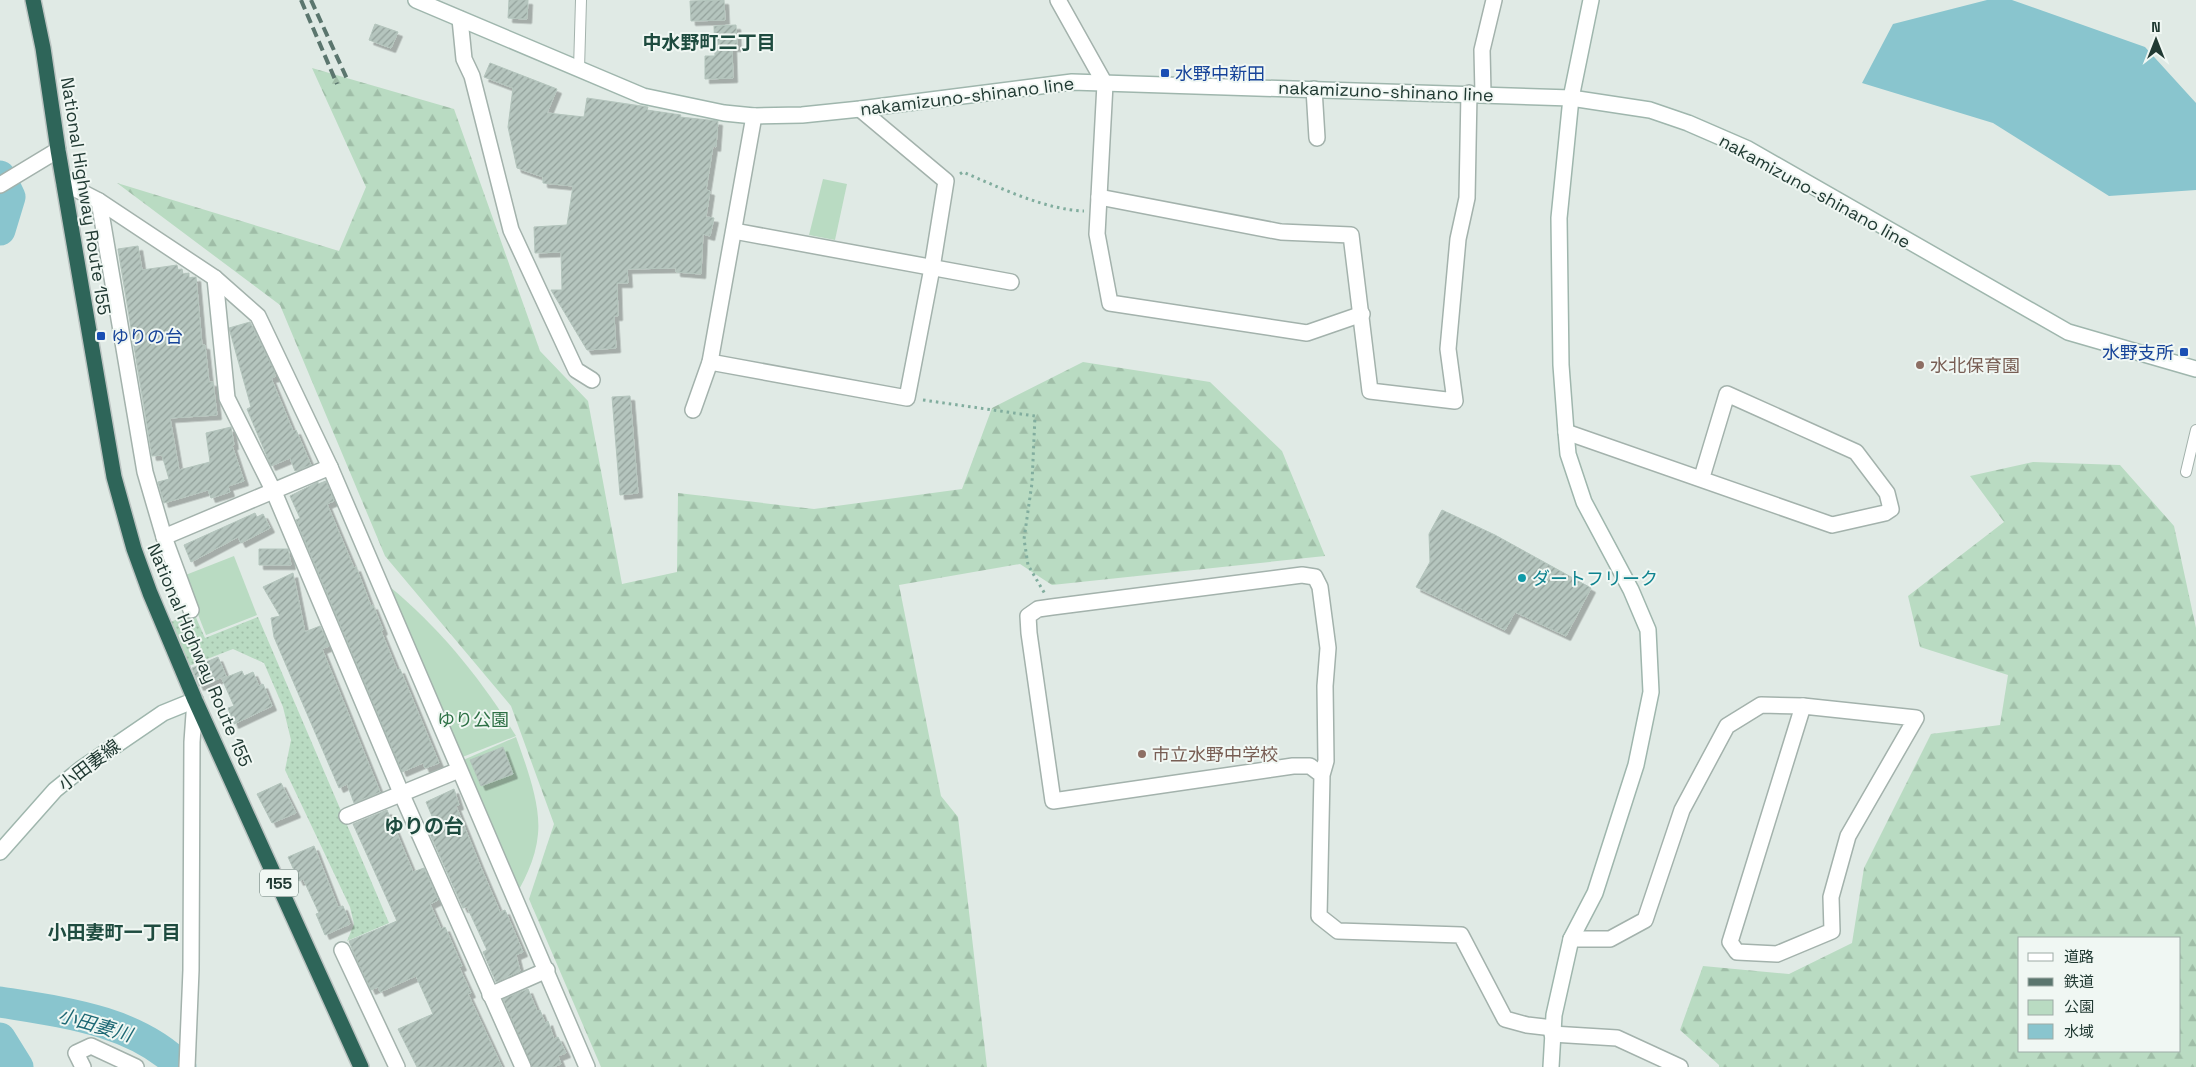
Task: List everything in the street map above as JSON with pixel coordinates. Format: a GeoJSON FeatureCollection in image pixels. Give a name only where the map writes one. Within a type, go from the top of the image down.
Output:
{"type":"FeatureCollection","features":[{"type":"Feature","properties":{"kind":"highway","name":"National Highway Route 155"},"geometry":{"type":"LineString","coordinates":[[33,0],[43,48],[58,150],[114,477],[134,549],[150,593],[196,700],[361,1067]]}},
{"type":"Feature","properties":{"kind":"street","name":"nakamizuno-shinano line"},"geometry":{"type":"LineString","coordinates":[[416,0],[643,96],[724,113],[754,116],[802,115],[860,109],[1072,82],[1571,98],[1650,110],[1748,149],[2068,332],[2196,369]]}},
{"type":"Feature","properties":{"kind":"street"},"geometry":{"type":"LineString","coordinates":[[1058,0],[1105,84],[1097,234],[1110,303],[1307,334],[1362,314]]}},
{"type":"Feature","properties":{"kind":"street"},"geometry":{"type":"LineString","coordinates":[[1098,204],[1281,232],[1352,235],[1370,391],[1455,401],[1448,349],[1458,239],[1467,198],[1476,94],[1482,50],[1494,0]]}},
{"type":"Feature","properties":{"kind":"street"},"geometry":{"type":"LineString","coordinates":[[1551,1067],[1554,1015],[1571,939],[1595,893],[1636,765],[1650,692],[1648,630],[1631,590],[1584,502],[1568,454],[1566,432],[1562,365],[1559,218],[1571,98],[1591,0]]}},
{"type":"Feature","properties":{"kind":"street"},"geometry":{"type":"LineString","coordinates":[[460,19],[464,59],[472,76],[511,230],[576,370],[592,380]]}},
{"type":"Feature","properties":{"kind":"street"},"geometry":{"type":"LineString","coordinates":[[1314,89],[1317,138]]}},
{"type":"Feature","properties":{"kind":"street"},"geometry":{"type":"LineString","coordinates":[[710,362],[907,398],[932,268],[946,180],[860,109]]}},
{"type":"Feature","properties":{"kind":"street"},"geometry":{"type":"LineString","coordinates":[[692,410],[710,362],[754,116]]}},
{"type":"Feature","properties":{"kind":"street"},"geometry":{"type":"LineString","coordinates":[[0,185],[58,150]]}},
{"type":"Feature","properties":{"kind":"street"},"geometry":{"type":"LineString","coordinates":[[64,184],[99,201],[215,278],[258,316],[330,467],[587,1067]]}},
{"type":"Feature","properties":{"kind":"street"},"geometry":{"type":"LineString","coordinates":[[99,201],[145,472],[164,538],[191,610]]}},
{"type":"Feature","properties":{"kind":"street"},"geometry":{"type":"LineString","coordinates":[[734,231],[1011,282]]}},
{"type":"Feature","properties":{"kind":"street"},"geometry":{"type":"LineString","coordinates":[[215,278],[227,398],[274,492],[402,795],[523,1067]]}},
{"type":"Feature","properties":{"kind":"street"},"geometry":{"type":"LineString","coordinates":[[1566,432],[1832,525],[1891,510],[1887,493],[1856,452],[1727,394],[1702,477]]}},
{"type":"Feature","properties":{"kind":"street"},"geometry":{"type":"LineString","coordinates":[[164,538],[330,467]]}},
{"type":"Feature","properties":{"kind":"street"},"geometry":{"type":"LineString","coordinates":[[1322,775],[1310,766],[1293,766],[1053,801],[1028,616],[1038,609],[1052,607],[1302,575],[1315,577],[1320,587],[1328,648],[1325,686],[1326,761],[1322,775],[1319,916],[1338,931],[1461,935],[1505,1019],[1552,1031],[1617,1038],[1680,1067]]}},
{"type":"Feature","properties":{"kind":"street"},"geometry":{"type":"LineString","coordinates":[[188,1060],[192,742],[196,700]]}},
{"type":"Feature","properties":{"kind":"street","name":"小田妻線"},"geometry":{"type":"LineString","coordinates":[[0,852],[55,790],[75,774],[163,713],[196,700]]}},
{"type":"Feature","properties":{"kind":"street"},"geometry":{"type":"LineString","coordinates":[[1571,939],[1610,939],[1644,920],[1682,810],[1727,726],[1761,705],[1803,706],[1916,718],[1848,836],[1831,897],[1832,931],[1777,954],[1737,952],[1730,942],[1803,706]]}},
{"type":"Feature","properties":{"kind":"street"},"geometry":{"type":"LineString","coordinates":[[346,816],[402,795],[459,770]]}},
{"type":"Feature","properties":{"kind":"street"},"geometry":{"type":"LineString","coordinates":[[342,950],[398,1067]]}},
{"type":"Feature","properties":{"kind":"street"},"geometry":{"type":"LineString","coordinates":[[490,995],[547,970]]}},
{"type":"Feature","properties":{"kind":"street"},"geometry":{"type":"LineString","coordinates":[[83,1067],[76,1053],[91,1046],[136,1067]]}},
{"type":"Feature","properties":{"kind":"lane"},"geometry":{"type":"LineString","coordinates":[[578,69],[581,0]]}},
{"type":"Feature","properties":{"kind":"lane"},"geometry":{"type":"LineString","coordinates":[[2186,472],[2196,430]]}},
{"type":"Feature","properties":{"kind":"path"},"geometry":{"type":"LineString","coordinates":[[946,180],[963,172],[1010,192],[1071,211],[1098,204]]}},
{"type":"Feature","properties":{"kind":"path"},"geometry":{"type":"LineString","coordinates":[[907,398],[1035,416],[1032,483],[1024,539],[1028,565],[1052,607]]}},
{"type":"Feature","properties":{"kind":"green space"},"geometry":{"type":"Polygon","coordinates":[[[312,68],[454,109],[540,351],[588,401],[622,584],[677,572],[678,493],[814,509],[962,489],[992,408],[1083,362],[1210,382],[1282,451],[1325,556],[1052,585],[1020,564],[899,585],[941,796],[958,817],[987,1067],[601,1067],[529,899],[554,824],[511,706],[385,556],[280,305],[117,183],[339,251],[366,187],[312,68]]]}},
{"type":"Feature","properties":{"kind":"green space"},"geometry":{"type":"Polygon","coordinates":[[[823,179],[847,184],[835,240],[809,235],[823,179]]]}},
{"type":"Feature","properties":{"kind":"green space"},"geometry":{"type":"Polygon","coordinates":[[[2033,462],[2120,465],[2174,526],[2196,628],[2196,1067],[1719,1067],[1680,1030],[1703,966],[1789,974],[1852,943],[1864,868],[1931,734],[2000,725],[2008,675],[1920,647],[1908,596],[2004,522],[1970,476],[2033,462]]]}},
{"type":"Feature","properties":{"kind":"green space"},"geometry":{"type":"Polygon","coordinates":[[[234,556],[257,615],[206,635],[183,576],[234,556]]]}},
{"type":"Feature","properties":{"kind":"green space","name":"ゆり公園"},"geometry":{"type":"Polygon","coordinates":[[[390,587],[443,637],[489,695],[516,736],[460,758],[390,587]]]}},
{"type":"Feature","properties":{"kind":"green space"},"geometry":{"type":"Polygon","coordinates":[[[194,613],[205,638],[258,617],[389,923],[347,941],[354,924],[350,907],[285,770],[291,740],[283,707],[264,663],[233,649],[189,666],[170,622],[194,613]]]}},
{"type":"Feature","properties":{"kind":"green space"},"geometry":{"type":"Polygon","coordinates":[[[516,737],[535,798],[538,834],[535,853],[528,871],[510,905],[461,761],[516,737]]]}},
{"type":"Feature","properties":{"kind":"water"},"geometry":{"type":"Polygon","coordinates":[[[1987,0],[2012,0],[2145,47],[2196,103],[2196,190],[2109,196],[1993,123],[1862,83],[1893,24],[1987,0]]]}},
{"type":"Feature","properties":{"kind":"building"},"geometry":{"type":"Polygon","coordinates":[[[509,0],[528,0],[527,19],[508,18],[509,0]]]}},
{"type":"Feature","properties":{"kind":"building"},"geometry":{"type":"Polygon","coordinates":[[[724,0],[725,20],[691,21],[690,1],[724,0]]]}},
{"type":"Feature","properties":{"kind":"building"},"geometry":{"type":"Polygon","coordinates":[[[375,24],[398,32],[391,48],[369,40],[375,24]]]}},
{"type":"Feature","properties":{"kind":"building"},"geometry":{"type":"Polygon","coordinates":[[[736,25],[737,47],[732,47],[733,78],[705,79],[705,56],[715,56],[714,26],[736,25]]]}},
{"type":"Feature","properties":{"kind":"building"},"geometry":{"type":"Polygon","coordinates":[[[490,63],[557,89],[547,113],[584,117],[587,98],[648,107],[647,110],[681,115],[680,117],[718,121],[716,147],[713,146],[706,190],[710,191],[706,217],[714,218],[710,236],[703,234],[701,274],[676,272],[676,268],[627,269],[628,283],[617,283],[618,316],[614,316],[616,348],[587,350],[551,290],[562,290],[561,252],[535,253],[534,227],[567,225],[573,186],[543,183],[543,177],[517,168],[508,127],[513,88],[484,77],[490,63]]]}},
{"type":"Feature","properties":{"kind":"building"},"geometry":{"type":"Polygon","coordinates":[[[138,246],[142,270],[177,265],[178,270],[182,269],[183,274],[189,273],[189,278],[196,277],[202,345],[205,345],[209,382],[213,382],[217,415],[170,418],[179,470],[210,462],[206,433],[231,427],[234,445],[232,445],[244,481],[228,486],[230,492],[211,498],[208,490],[164,503],[158,482],[169,479],[162,455],[152,456],[118,249],[138,246]]]}},
{"type":"Feature","properties":{"kind":"building"},"geometry":{"type":"Polygon","coordinates":[[[250,322],[274,370],[275,377],[271,378],[293,431],[296,430],[311,465],[295,471],[290,458],[271,466],[247,409],[251,407],[229,328],[250,322]]]}},
{"type":"Feature","properties":{"kind":"building"},"geometry":{"type":"Polygon","coordinates":[[[630,396],[638,493],[620,495],[612,397],[630,396]]]}},
{"type":"Feature","properties":{"kind":"building"},"geometry":{"type":"Polygon","coordinates":[[[326,481],[334,501],[327,504],[354,568],[356,567],[371,606],[373,605],[383,630],[381,631],[397,670],[400,669],[439,763],[425,768],[423,763],[402,772],[296,520],[300,518],[290,496],[318,482],[318,484],[326,481]]]}},
{"type":"Feature","properties":{"kind":"building","name":"ダートフリーク"},"geometry":{"type":"Polygon","coordinates":[[[1442,510],[1495,535],[1591,588],[1566,636],[1515,612],[1505,630],[1416,587],[1430,562],[1429,534],[1442,510]]]}},
{"type":"Feature","properties":{"kind":"building"},"geometry":{"type":"Polygon","coordinates":[[[255,513],[257,517],[263,514],[270,528],[241,543],[238,537],[191,562],[184,545],[255,513]]]}},
{"type":"Feature","properties":{"kind":"building"},"geometry":{"type":"Polygon","coordinates":[[[259,549],[288,549],[291,565],[259,565],[259,549]]]}},
{"type":"Feature","properties":{"kind":"building"},"geometry":{"type":"Polygon","coordinates":[[[293,573],[305,632],[320,626],[329,646],[322,649],[380,792],[354,803],[347,784],[339,788],[274,637],[271,618],[280,616],[263,587],[293,573]]]}},
{"type":"Feature","properties":{"kind":"building"},"geometry":{"type":"Polygon","coordinates":[[[218,657],[226,676],[199,686],[192,668],[218,657]]]}},
{"type":"Feature","properties":{"kind":"building"},"geometry":{"type":"Polygon","coordinates":[[[242,671],[244,676],[253,672],[259,686],[263,684],[272,706],[234,724],[228,708],[234,706],[222,679],[242,671]]]}},
{"type":"Feature","properties":{"kind":"building"},"geometry":{"type":"Polygon","coordinates":[[[503,747],[513,774],[481,786],[470,760],[503,747]]]}},
{"type":"Feature","properties":{"kind":"building"},"geometry":{"type":"Polygon","coordinates":[[[281,783],[296,813],[272,823],[257,794],[281,783]]]}},
{"type":"Feature","properties":{"kind":"building"},"geometry":{"type":"Polygon","coordinates":[[[454,789],[459,805],[456,806],[479,863],[500,912],[505,910],[523,952],[516,955],[520,971],[496,982],[483,952],[487,950],[467,907],[463,908],[426,825],[434,821],[426,802],[454,789]]]}},
{"type":"Feature","properties":{"kind":"building"},"geometry":{"type":"Polygon","coordinates":[[[387,810],[413,872],[424,868],[438,900],[430,904],[441,929],[445,927],[462,966],[459,967],[471,993],[468,994],[502,1067],[417,1067],[398,1029],[433,1014],[416,976],[380,992],[378,987],[371,990],[357,961],[349,941],[397,921],[353,824],[387,810]]]}},
{"type":"Feature","properties":{"kind":"building"},"geometry":{"type":"Polygon","coordinates":[[[314,846],[338,907],[343,906],[350,924],[325,935],[316,914],[319,913],[303,879],[299,881],[288,857],[314,846]]]}},
{"type":"Feature","properties":{"kind":"building"},"geometry":{"type":"Polygon","coordinates":[[[528,989],[537,1011],[540,1010],[545,1023],[548,1021],[554,1039],[558,1037],[566,1053],[558,1056],[561,1064],[553,1067],[532,1067],[503,999],[528,989]]]}},
{"type":"Feature","properties":{"kind":"waterway"},"geometry":{"type":"LineString","coordinates":[[0,176],[10,197],[0,230]]}},
{"type":"Feature","properties":{"kind":"waterway","name":"小田妻川"},"geometry":{"type":"LineString","coordinates":[[0,1002],[72,1015],[120,1028],[142,1038],[163,1051],[181,1067]]}},
{"type":"Feature","properties":{"kind":"waterway"},"geometry":{"type":"LineString","coordinates":[[0,1038],[18,1067]]}},
{"type":"Feature","properties":{"kind":"railway"},"geometry":{"type":"LineString","coordinates":[[301,0],[337,84]]}},
{"type":"Feature","properties":{"kind":"railway"},"geometry":{"type":"LineString","coordinates":[[311,0],[348,81]]}},
{"type":"Feature","properties":{"kind":"place","name":"水野中新田"},"geometry":{"type":"Point","coordinates":[1165,73]}},
{"type":"Feature","properties":{"kind":"place","name":"ゆりの台"},"geometry":{"type":"Point","coordinates":[101,336]}},
{"type":"Feature","properties":{"kind":"place","name":"水野支所"},"geometry":{"type":"Point","coordinates":[2184,352]}},
{"type":"Feature","properties":{"kind":"place","name":"水北保育園"},"geometry":{"type":"Point","coordinates":[1920,365]}},
{"type":"Feature","properties":{"kind":"place","name":"ダートフリーク"},"geometry":{"type":"Point","coordinates":[1522,578]}},
{"type":"Feature","properties":{"kind":"place","name":"市立水野中学校"},"geometry":{"type":"Point","coordinates":[1142,754]}},
{"type":"Feature","properties":{"kind":"district","name":"中水野町二丁目"},"geometry":{"type":"Point","coordinates":[709,42]}},
{"type":"Feature","properties":{"kind":"district","name":"ゆりの台"},"geometry":{"type":"Point","coordinates":[424,826]}},
{"type":"Feature","properties":{"kind":"district","name":"小田妻町一丁目"},"geometry":{"type":"Point","coordinates":[114,932]}}]}
